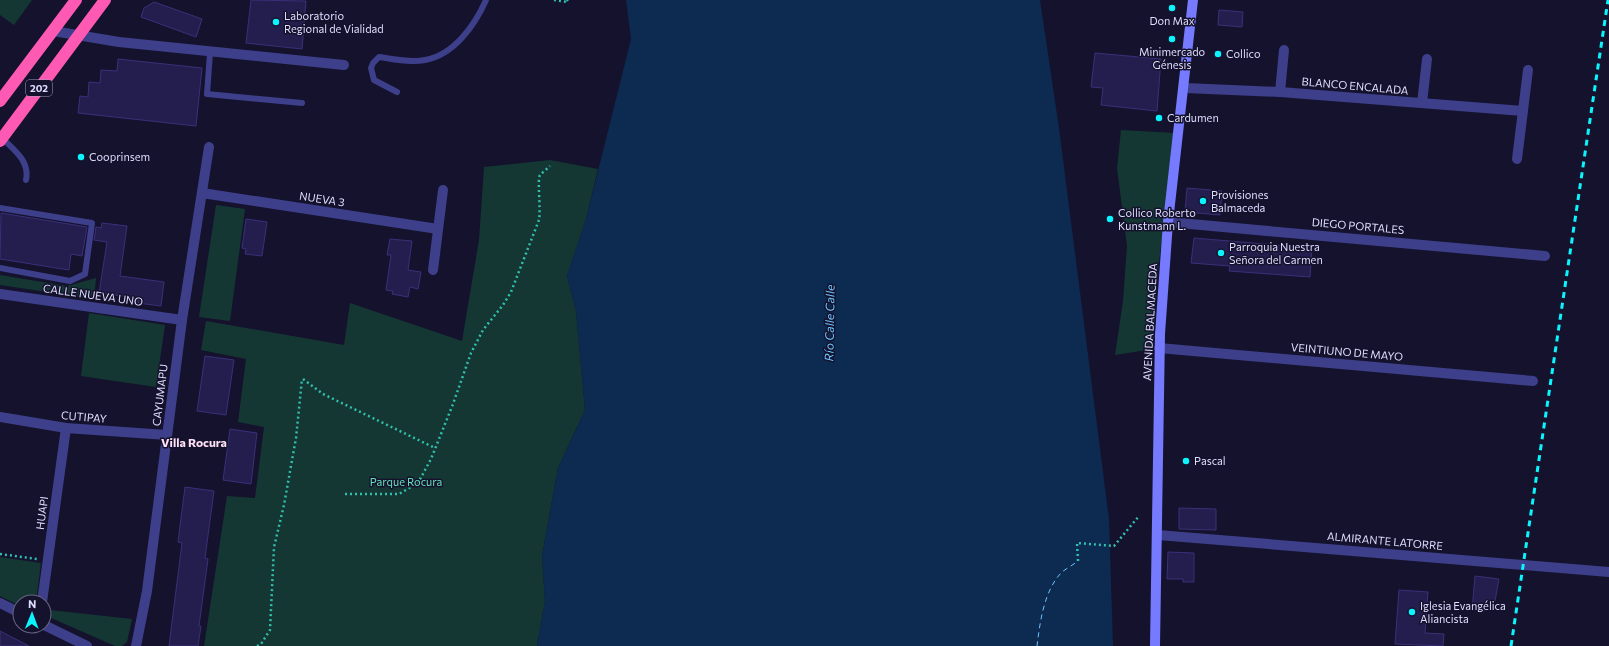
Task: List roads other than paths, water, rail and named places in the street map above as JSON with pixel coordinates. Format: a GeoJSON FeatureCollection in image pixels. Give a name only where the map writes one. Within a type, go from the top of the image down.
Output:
{"type":"FeatureCollection","features":[{"type":"Feature","properties":{"kind":"highway","name":"202"},"geometry":{"type":"LineString","coordinates":[[0,101],[76,0]]}},
{"type":"Feature","properties":{"kind":"highway","name":"202"},"geometry":{"type":"LineString","coordinates":[[1,140],[105,0]]}},
{"type":"Feature","properties":{"kind":"highway"},"geometry":{"type":"LineString","coordinates":[[0,123],[17,118]]}},
{"type":"Feature","properties":{"kind":"main road","name":"AVENIDA BALMACEDA"},"geometry":{"type":"LineString","coordinates":[[1155,646],[1158,535],[1159,348],[1168,222],[1193,0]]}},
{"type":"Feature","properties":{"kind":"street"},"geometry":{"type":"LineString","coordinates":[[53,31],[78,36],[210,53],[344,65]]}},
{"type":"Feature","properties":{"kind":"street"},"geometry":{"type":"LineString","coordinates":[[1280,92],[1284,50]]}},
{"type":"Feature","properties":{"kind":"street"},"geometry":{"type":"LineString","coordinates":[[1422,103],[1427,58]]}},
{"type":"Feature","properties":{"kind":"street"},"geometry":{"type":"LineString","coordinates":[[1518,159],[1528,70]]}},
{"type":"Feature","properties":{"kind":"street","name":"BLANCO ENCALADA"},"geometry":{"type":"LineString","coordinates":[[1184,88],[1280,92],[1523,111]]}},
{"type":"Feature","properties":{"kind":"street","name":"CAYUMAPU"},"geometry":{"type":"LineString","coordinates":[[136,646],[147,591],[182,320],[209,147]]}},
{"type":"Feature","properties":{"kind":"street"},"geometry":{"type":"LineString","coordinates":[[433,270],[443,190]]}},
{"type":"Feature","properties":{"kind":"street","name":"NUEVA 3"},"geometry":{"type":"LineString","coordinates":[[202,193],[438,229]]}},
{"type":"Feature","properties":{"kind":"street","name":"DIEGO PORTALES"},"geometry":{"type":"LineString","coordinates":[[1168,222],[1545,256]]}},
{"type":"Feature","properties":{"kind":"street","name":"CALLE NUEVA UNO"},"geometry":{"type":"LineString","coordinates":[[0,294],[182,320]]}},
{"type":"Feature","properties":{"kind":"street","name":"VEINTIUNO DE MAYO"},"geometry":{"type":"LineString","coordinates":[[1159,348],[1533,381]]}},
{"type":"Feature","properties":{"kind":"street","name":"CUTIPAY"},"geometry":{"type":"LineString","coordinates":[[0,417],[66,428],[167,435]]}},
{"type":"Feature","properties":{"kind":"street","name":"HUAPI"},"geometry":{"type":"LineString","coordinates":[[43,594],[66,428]]}},
{"type":"Feature","properties":{"kind":"street","name":"ALMIRANTE LATORRE"},"geometry":{"type":"LineString","coordinates":[[1158,535],[1609,572]]}},
{"type":"Feature","properties":{"kind":"street"},"geometry":{"type":"LineString","coordinates":[[0,603],[12,609]]}},
{"type":"Feature","properties":{"kind":"street"},"geometry":{"type":"LineString","coordinates":[[52,629],[87,646]]}},
{"type":"Feature","properties":{"kind":"lane"},"geometry":{"type":"LineString","coordinates":[[397,92],[374,80],[371,68],[376,60],[379,57],[417,61],[426,60],[441,54],[466,34],[474,23],[486,0]]}},
{"type":"Feature","properties":{"kind":"lane"},"geometry":{"type":"LineString","coordinates":[[210,53],[207,94],[302,103]]}},
{"type":"Feature","properties":{"kind":"lane"},"geometry":{"type":"LineString","coordinates":[[1,140],[24,161],[27,170],[26,180]]}},
{"type":"Feature","properties":{"kind":"lane"},"geometry":{"type":"LineString","coordinates":[[0,208],[92,223],[85,274],[70,281],[0,268]]}},
{"type":"Feature","properties":{"kind":"water","name":"Río Calle Calle"},"geometry":{"type":"Polygon","coordinates":[[[626,0],[1040,0],[1059,128],[1109,519],[1113,646],[537,646],[545,601],[542,556],[558,468],[585,410],[576,311],[567,276],[586,219],[631,39],[626,0]]]}},
{"type":"Feature","properties":{"kind":"railway"},"geometry":{"type":"LineString","coordinates":[[1511,646],[1608,0]]}},
{"type":"Feature","properties":{"kind":"place","name":"Don Max"},"geometry":{"type":"Point","coordinates":[1172,8]}},
{"type":"Feature","properties":{"kind":"place","name":"Laboratorio Regional de Vialidad"},"geometry":{"type":"Point","coordinates":[276,22]}},
{"type":"Feature","properties":{"kind":"place","name":"Minimercado Génesis"},"geometry":{"type":"Point","coordinates":[1172,39]}},
{"type":"Feature","properties":{"kind":"place","name":"Collico"},"geometry":{"type":"Point","coordinates":[1218,54]}},
{"type":"Feature","properties":{"kind":"place","name":"Cardumen"},"geometry":{"type":"Point","coordinates":[1159,118]}},
{"type":"Feature","properties":{"kind":"place","name":"Cooprinsem"},"geometry":{"type":"Point","coordinates":[81,157]}},
{"type":"Feature","properties":{"kind":"place","name":"Provisiones Balmaceda"},"geometry":{"type":"Point","coordinates":[1203,201]}},
{"type":"Feature","properties":{"kind":"place","name":"Collico Roberto Kunstmann L."},"geometry":{"type":"Point","coordinates":[1110,219]}},
{"type":"Feature","properties":{"kind":"place","name":"Parroquia Nuestra Señora del Carmen"},"geometry":{"type":"Point","coordinates":[1221,253]}},
{"type":"Feature","properties":{"kind":"place","name":"Pascal"},"geometry":{"type":"Point","coordinates":[1186,461]}},
{"type":"Feature","properties":{"kind":"place","name":"Iglesia Evangélica Aliancista"},"geometry":{"type":"Point","coordinates":[1412,612]}},
{"type":"Feature","properties":{"kind":"district","name":"Villa Rocura"},"geometry":{"type":"Point","coordinates":[194,443]}},
{"type":"Feature","properties":{"kind":"park label","name":"Parque Rocura"},"geometry":{"type":"Point","coordinates":[406,482]}}]}
